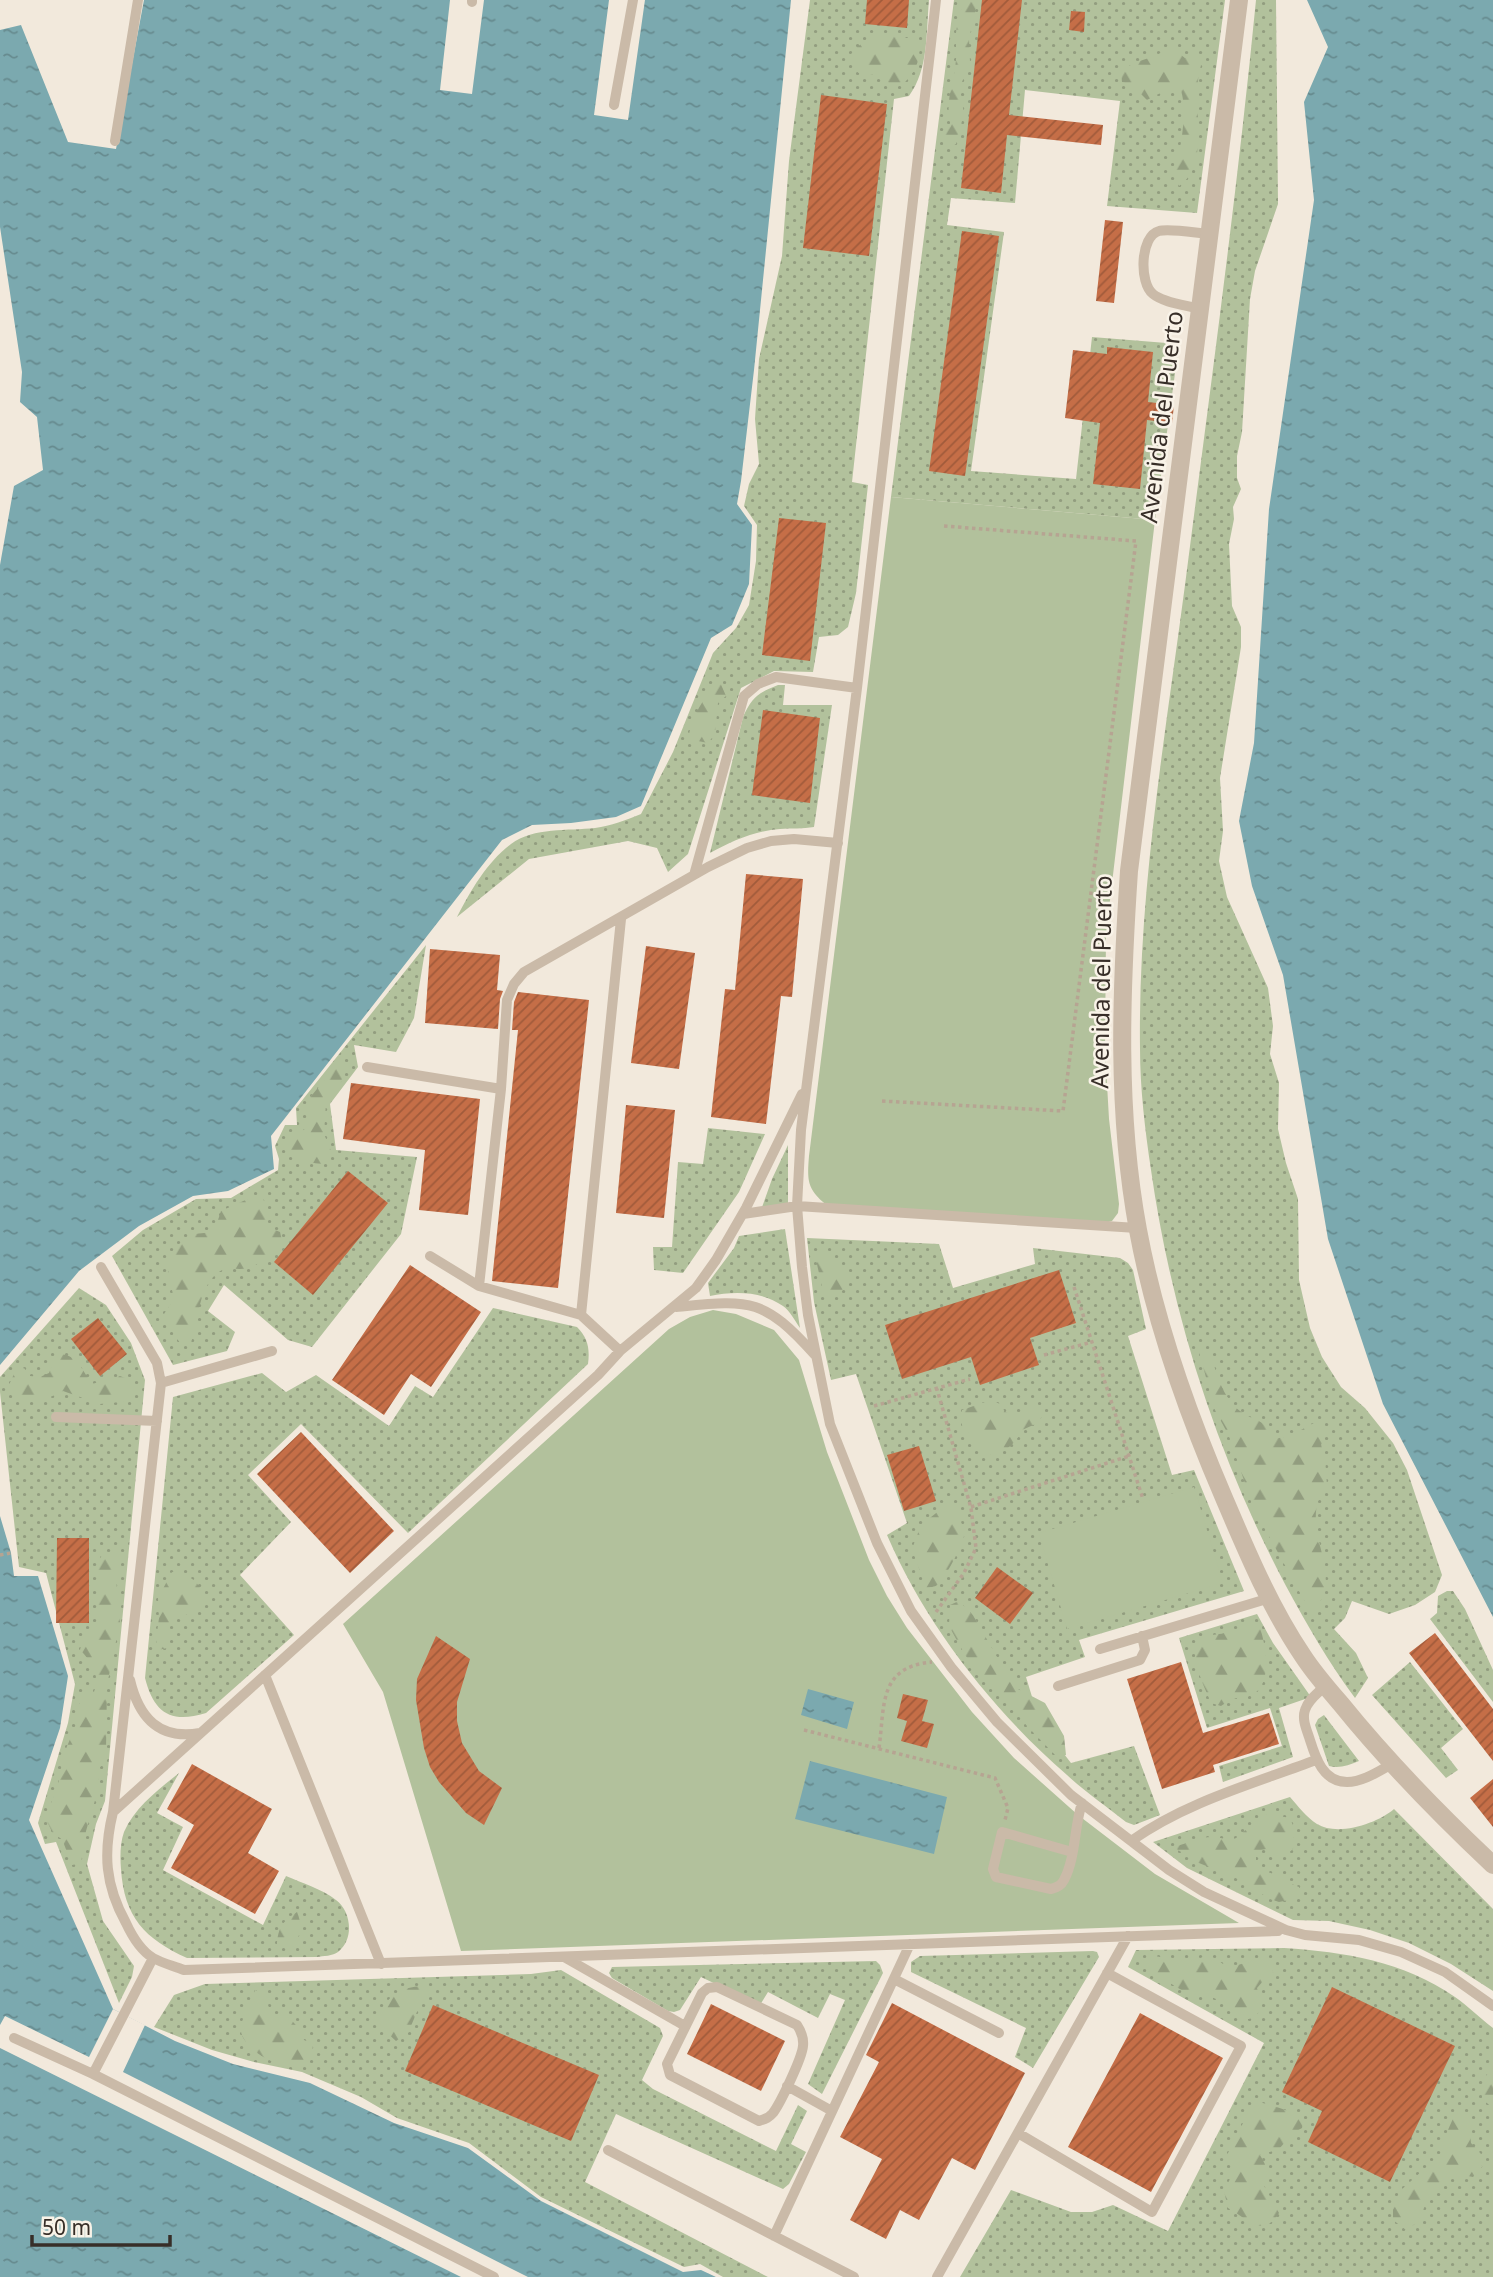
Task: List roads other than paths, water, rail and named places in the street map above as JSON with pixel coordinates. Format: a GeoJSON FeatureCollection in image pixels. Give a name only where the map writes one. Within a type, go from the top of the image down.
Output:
{"type":"FeatureCollection","features":[{"type":"Feature","properties":{"kind":"street","name":"Avenida del Puerto"},"geometry":{"type":"LineString","coordinates":[[1239,0],[1129,871],[1122,986],[1124,1098],[1138,1228],[1167,1343],[1194,1429],[1256,1575],[1303,1657],[1325,1686],[1392,1764],[1493,1865]]}},
{"type":"Feature","properties":{"kind":"lane"},"geometry":{"type":"LineString","coordinates":[[114,141],[138,0]]}},
{"type":"Feature","properties":{"kind":"lane"},"geometry":{"type":"LineString","coordinates":[[614,105],[633,0]]}},
{"type":"Feature","properties":{"kind":"lane"},"geometry":{"type":"LineString","coordinates":[[936,0],[857,688],[805,1087],[797,1206],[802,1267],[830,1424],[877,1543],[911,1611],[951,1667],[997,1723],[1043,1770],[1131,1841],[1204,1892],[1286,1930],[1305,1935],[1359,1940],[1401,1952],[1445,1972],[1493,2006]]}},
{"type":"Feature","properties":{"kind":"lane"},"geometry":{"type":"LineString","coordinates":[[1200,309],[1156,296],[1147,289],[1143,278],[1146,244],[1151,235],[1160,230],[1209,234]]}},
{"type":"Feature","properties":{"kind":"lane"},"geometry":{"type":"LineString","coordinates":[[694,876],[744,696],[758,684],[776,677],[857,688]]}},
{"type":"Feature","properties":{"kind":"lane"},"geometry":{"type":"LineString","coordinates":[[479,1286],[501,1089],[507,1000],[514,984],[524,972],[747,848],[771,841],[794,839],[838,842]]}},
{"type":"Feature","properties":{"kind":"lane"},"geometry":{"type":"LineString","coordinates":[[581,1315],[621,919]]}},
{"type":"Feature","properties":{"kind":"lane"},"geometry":{"type":"LineString","coordinates":[[367,1067],[501,1089]]}},
{"type":"Feature","properties":{"kind":"lane"},"geometry":{"type":"LineString","coordinates":[[113,1812],[598,1375],[620,1351],[676,1307],[703,1279],[743,1214],[805,1087]]}},
{"type":"Feature","properties":{"kind":"lane"},"geometry":{"type":"LineString","coordinates":[[743,1214],[797,1206],[1138,1228]]}},
{"type":"Feature","properties":{"kind":"lane"},"geometry":{"type":"LineString","coordinates":[[430,1256],[479,1286],[581,1315],[620,1351]]}},
{"type":"Feature","properties":{"kind":"lane"},"geometry":{"type":"LineString","coordinates":[[100,1266],[157,1363],[161,1383],[106,1860],[110,1888],[132,1936],[153,1958],[184,1970],[1286,1930]]}},
{"type":"Feature","properties":{"kind":"lane"},"geometry":{"type":"LineString","coordinates":[[676,1307],[723,1302],[750,1303],[792,1329],[816,1356]]}},
{"type":"Feature","properties":{"kind":"lane"},"geometry":{"type":"LineString","coordinates":[[161,1383],[272,1351]]}},
{"type":"Feature","properties":{"kind":"lane"},"geometry":{"type":"LineString","coordinates":[[57,1417],[157,1421]]}},
{"type":"Feature","properties":{"kind":"lane"},"geometry":{"type":"LineString","coordinates":[[1100,1649],[1270,1598]]}},
{"type":"Feature","properties":{"kind":"lane"},"geometry":{"type":"LineString","coordinates":[[1058,1686],[1140,1660],[1145,1650],[1142,1636]]}},
{"type":"Feature","properties":{"kind":"lane"},"geometry":{"type":"LineString","coordinates":[[128,1674],[138,1705],[156,1726],[184,1736],[201,1733]]}},
{"type":"Feature","properties":{"kind":"lane"},"geometry":{"type":"LineString","coordinates":[[265,1675],[381,1964]]}},
{"type":"Feature","properties":{"kind":"lane"},"geometry":{"type":"LineString","coordinates":[[1325,1686],[1311,1699],[1304,1718],[1316,1760],[1329,1777],[1346,1782],[1363,1779],[1392,1764]]}},
{"type":"Feature","properties":{"kind":"lane"},"geometry":{"type":"LineString","coordinates":[[1131,1841],[1157,1823],[1187,1808],[1316,1760]]}},
{"type":"Feature","properties":{"kind":"lane"},"geometry":{"type":"LineString","coordinates":[[1072,1852],[1002,1832],[993,1869],[996,1877],[1051,1889],[1058,1887],[1064,1881],[1072,1852],[1082,1803]]}},
{"type":"Feature","properties":{"kind":"lane"},"geometry":{"type":"LineString","coordinates":[[937,2277],[1128,1936]]}},
{"type":"Feature","properties":{"kind":"lane"},"geometry":{"type":"LineString","coordinates":[[774,2236],[910,1944]]}},
{"type":"Feature","properties":{"kind":"lane"},"geometry":{"type":"LineString","coordinates":[[564,1957],[685,2026]]}},
{"type":"Feature","properties":{"kind":"lane"},"geometry":{"type":"LineString","coordinates":[[93,2074],[153,1958]]}},
{"type":"Feature","properties":{"kind":"lane"},"geometry":{"type":"LineString","coordinates":[[1018,2133],[1152,2212],[1241,2046],[1107,1973]]}},
{"type":"Feature","properties":{"kind":"lane"},"geometry":{"type":"LineString","coordinates":[[894,1979],[999,2032]]}},
{"type":"Feature","properties":{"kind":"lane"},"geometry":{"type":"LineString","coordinates":[[717,1987],[797,2025],[804,2047],[773,2113],[759,2121],[670,2075],[667,2064],[685,2026],[702,1993],[708,1988],[717,1987]]}},
{"type":"Feature","properties":{"kind":"lane"},"geometry":{"type":"LineString","coordinates":[[14,2038],[93,2074],[494,2277]]}},
{"type":"Feature","properties":{"kind":"lane"},"geometry":{"type":"LineString","coordinates":[[788,2086],[832,2111]]}},
{"type":"Feature","properties":{"kind":"lane"},"geometry":{"type":"LineString","coordinates":[[608,2150],[854,2277]]}},
{"type":"Feature","properties":{"kind":"water"},"geometry":{"type":"Polygon","coordinates":[[[144,0],[791,0],[754,370],[737,504],[752,525],[749,584],[732,625],[711,638],[641,806],[616,817],[532,825],[502,840],[271,1136],[274,1169],[228,1191],[193,1196],[139,1226],[79,1271],[0,1365],[0,565],[14,486],[43,470],[37,417],[20,402],[22,372],[0,227],[0,30],[21,25],[68,142],[116,149],[144,0]]]}},
{"type":"Feature","properties":{"kind":"water"},"geometry":{"type":"Polygon","coordinates":[[[1307,0],[1493,0],[1493,1617],[1383,1404],[1328,1239],[1283,975],[1252,886],[1239,821],[1254,743],[1269,509],[1314,200],[1304,102],[1328,47],[1307,0]]]}},
{"type":"Feature","properties":{"kind":"water"},"geometry":{"type":"Polygon","coordinates":[[[0,1516],[11,1553],[14,1576],[38,1576],[68,1676],[60,1728],[29,1820],[113,2009],[175,2041],[233,2064],[310,2083],[394,2123],[468,2148],[541,2201],[683,2272],[701,2270],[716,2277],[0,2277],[0,1516]]]}},
{"type":"Feature","properties":{"kind":"water"},"geometry":{"type":"Polygon","coordinates":[[[808,1689],[854,1702],[847,1729],[801,1715],[808,1689]]]}},
{"type":"Feature","properties":{"kind":"water"},"geometry":{"type":"Polygon","coordinates":[[[810,1761],[947,1797],[934,1854],[795,1819],[810,1761]]]}}]}
